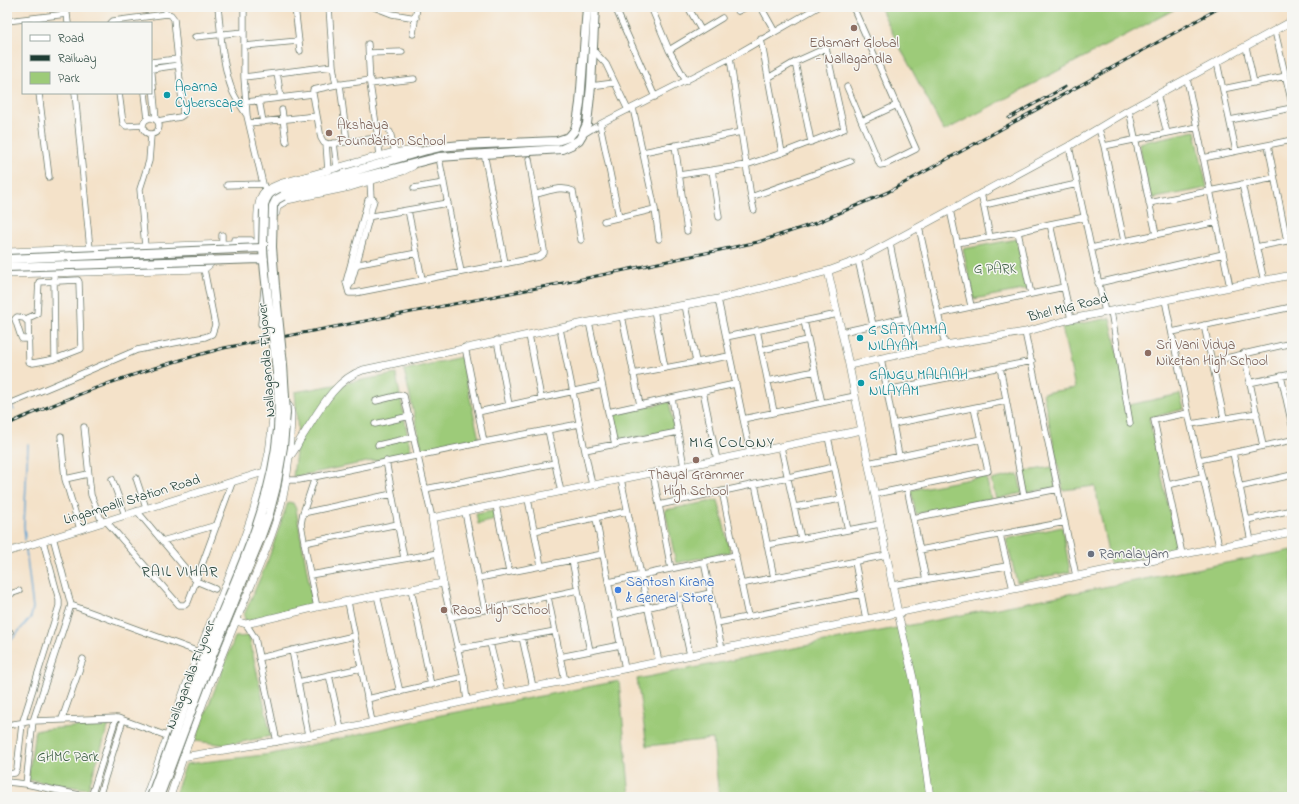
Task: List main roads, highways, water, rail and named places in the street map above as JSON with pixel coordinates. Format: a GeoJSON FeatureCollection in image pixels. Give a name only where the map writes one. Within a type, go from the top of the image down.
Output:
{"type":"FeatureCollection","features":[{"type":"Feature","properties":{"kind":"main road","name":"Nallagandla Flyover"},"geometry":{"type":"LineString","coordinates":[[151,797],[206,652],[254,536],[273,467],[278,429],[278,396],[263,248],[264,204],[266,199],[274,191],[281,188],[337,176],[428,150],[451,146],[557,141],[569,137],[574,131],[577,123],[580,103],[587,7]]}},
{"type":"Feature","properties":{"kind":"main road","name":"Nallagandla Flyover"},"geometry":{"type":"LineString","coordinates":[[159,797],[212,656],[260,539],[269,514],[277,481],[285,430],[285,396],[274,286],[272,247],[273,206],[276,200],[394,160],[427,159],[445,156],[567,148],[582,136],[587,124],[592,86],[597,7]]}},
{"type":"Feature","properties":{"kind":"main road"},"geometry":{"type":"LineString","coordinates":[[512,143],[513,152]]}},
{"type":"Feature","properties":{"kind":"main road"},"geometry":{"type":"LineString","coordinates":[[7,259],[263,248]]}},
{"type":"Feature","properties":{"kind":"main road"},"geometry":{"type":"LineString","coordinates":[[7,267],[264,258]]}},
{"type":"Feature","properties":{"kind":"waterway"},"geometry":{"type":"LineString","coordinates":[[7,396],[14,410]]}},
{"type":"Feature","properties":{"kind":"waterway"},"geometry":{"type":"LineString","coordinates":[[25,540],[24,525],[28,444]]}},
{"type":"Feature","properties":{"kind":"waterway"},"geometry":{"type":"LineString","coordinates":[[7,645],[31,617],[33,608],[26,550]]}},
{"type":"Feature","properties":{"kind":"railway"},"geometry":{"type":"LineString","coordinates":[[7,425],[112,382],[156,367],[224,348],[568,282],[758,242],[816,223],[888,192],[1221,7]]}},
{"type":"Feature","properties":{"kind":"railway"},"geometry":{"type":"LineString","coordinates":[[1009,118],[1065,87]]}},
{"type":"Feature","properties":{"kind":"place","name":"Edsmart Global - Nallagandla"},"geometry":{"type":"Point","coordinates":[854,28]}},
{"type":"Feature","properties":{"kind":"place","name":"Aparna Cyberscape"},"geometry":{"type":"Point","coordinates":[167,95]}},
{"type":"Feature","properties":{"kind":"place","name":"Akshaya Foundation School"},"geometry":{"type":"Point","coordinates":[329,133]}},
{"type":"Feature","properties":{"kind":"place","name":"G SATYAMMA NILAYAM"},"geometry":{"type":"Point","coordinates":[860,338]}},
{"type":"Feature","properties":{"kind":"place","name":"Sri Vani Vidya Niketan High School"},"geometry":{"type":"Point","coordinates":[1148,353]}},
{"type":"Feature","properties":{"kind":"place","name":"GANGU MALAIAH NILAYAM"},"geometry":{"type":"Point","coordinates":[861,383]}},
{"type":"Feature","properties":{"kind":"place","name":"Thayal Grammer High School"},"geometry":{"type":"Point","coordinates":[696,460]}},
{"type":"Feature","properties":{"kind":"place","name":"Ramalayam"},"geometry":{"type":"Point","coordinates":[1091,554]}},
{"type":"Feature","properties":{"kind":"place","name":"Santosh Kirana & General Store"},"geometry":{"type":"Point","coordinates":[618,590]}},
{"type":"Feature","properties":{"kind":"place","name":"Raos High School"},"geometry":{"type":"Point","coordinates":[444,610]}},
{"type":"Feature","properties":{"kind":"district","name":"MIG COLONY"},"geometry":{"type":"Point","coordinates":[732,443]}},
{"type":"Feature","properties":{"kind":"district","name":"RAIL VIHAR"},"geometry":{"type":"Point","coordinates":[180,572]}},
{"type":"Feature","properties":{"kind":"park label","name":"G PARK"},"geometry":{"type":"Point","coordinates":[995,269]}},
{"type":"Feature","properties":{"kind":"park label","name":"GHMC Park"},"geometry":{"type":"Point","coordinates":[68,757]}}]}
